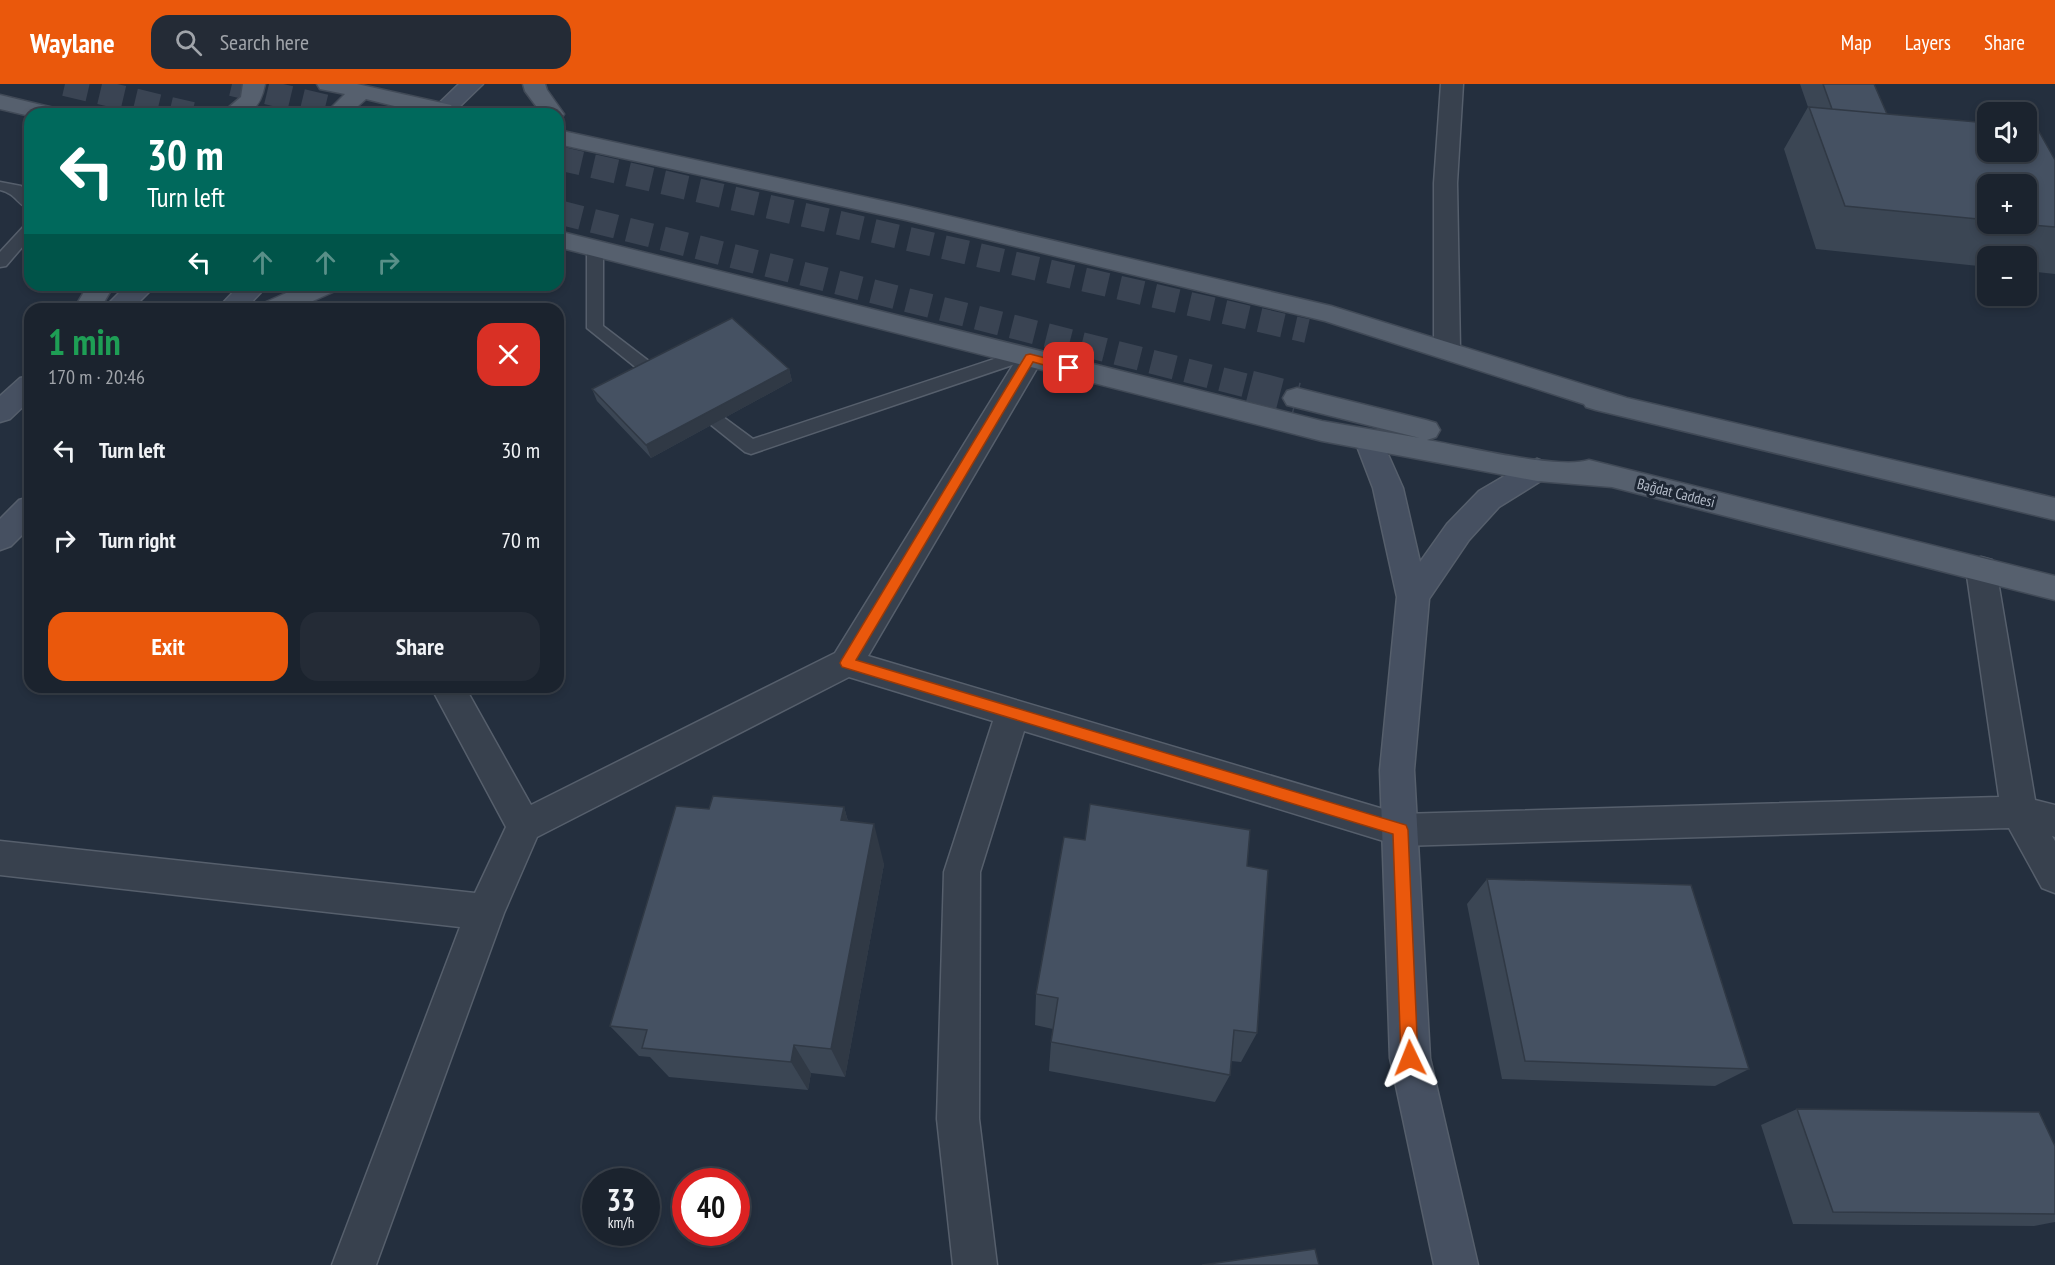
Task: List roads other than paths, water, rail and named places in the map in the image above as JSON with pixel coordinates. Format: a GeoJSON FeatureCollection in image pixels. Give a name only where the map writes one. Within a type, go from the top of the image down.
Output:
{"type":"FeatureCollection","features":[{"type":"Feature","properties":{"kind":"main road"},"geometry":{"type":"LineString","coordinates":[[240,108],[251,100],[254,84]]}},
{"type":"Feature","properties":{"kind":"main road"},"geometry":{"type":"LineString","coordinates":[[328,84],[366,88],[432,108]]}},
{"type":"Feature","properties":{"kind":"main road"},"geometry":{"type":"LineString","coordinates":[[534,84],[536,91],[549,108]]}},
{"type":"Feature","properties":{"kind":"main road"},"geometry":{"type":"LineString","coordinates":[[343,108],[366,88]]}},
{"type":"Feature","properties":{"kind":"main road"},"geometry":{"type":"LineString","coordinates":[[0,102],[25,108]]}},
{"type":"Feature","properties":{"kind":"main road"},"geometry":{"type":"LineString","coordinates":[[564,124],[594,146]]}},
{"type":"Feature","properties":{"kind":"main road"},"geometry":{"type":"LineString","coordinates":[[564,138],[975,229],[1331,314],[1617,404]]}},
{"type":"Feature","properties":{"kind":"main road"},"geometry":{"type":"LineString","coordinates":[[564,241],[1369,441],[1538,470],[1611,477]]}},
{"type":"Feature","properties":{"kind":"main road"},"geometry":{"type":"LineString","coordinates":[[286,303],[313,291]]}},
{"type":"Feature","properties":{"kind":"main road"},"geometry":{"type":"LineString","coordinates":[[1307,332],[2055,509]]}},
{"type":"Feature","properties":{"kind":"main road","name":"Bağdat Caddesi"},"geometry":{"type":"LineString","coordinates":[[1297,398],[2055,588]]}},
{"type":"Feature","properties":{"kind":"street"},"geometry":{"type":"LineString","coordinates":[[452,108],[472,84]]}},
{"type":"Feature","properties":{"kind":"street"},"geometry":{"type":"LineString","coordinates":[[1447,349],[1446,195],[1448,113],[1452,84]]}},
{"type":"Feature","properties":{"kind":"street"},"geometry":{"type":"LineString","coordinates":[[123,303],[136,291]]}},
{"type":"Feature","properties":{"kind":"street"},"geometry":{"type":"LineString","coordinates":[[236,303],[249,291]]}},
{"type":"Feature","properties":{"kind":"street"},"geometry":{"type":"LineString","coordinates":[[354,1265],[485,912],[524,826],[847,663],[1026,357]]}},
{"type":"Feature","properties":{"kind":"street"},"geometry":{"type":"LineString","coordinates":[[0,412],[24,390]]}},
{"type":"Feature","properties":{"kind":"street"},"geometry":{"type":"LineString","coordinates":[[1369,441],[1388,489],[1413,597],[1397,770],[1410,1058],[1456,1265]]}},
{"type":"Feature","properties":{"kind":"street"},"geometry":{"type":"LineString","coordinates":[[1413,597],[1458,532],[1489,499],[1538,470]]}},
{"type":"Feature","properties":{"kind":"street"},"geometry":{"type":"LineString","coordinates":[[0,538],[24,514]]}},
{"type":"Feature","properties":{"kind":"street"},"geometry":{"type":"LineString","coordinates":[[1982,569],[2019,812],[2055,876]]}},
{"type":"Feature","properties":{"kind":"street"},"geometry":{"type":"LineString","coordinates":[[847,663],[1400,830],[2019,812],[2055,821]]}},
{"type":"Feature","properties":{"kind":"street"},"geometry":{"type":"LineString","coordinates":[[451,693],[524,826]]}},
{"type":"Feature","properties":{"kind":"street"},"geometry":{"type":"LineString","coordinates":[[975,1265],[958,1119],[962,872],[1013,713]]}},
{"type":"Feature","properties":{"kind":"street"},"geometry":{"type":"LineString","coordinates":[[0,858],[485,912]]}},
{"type":"Feature","properties":{"kind":"lane"},"geometry":{"type":"LineString","coordinates":[[0,186],[16,189],[24,198]]}},
{"type":"Feature","properties":{"kind":"lane"},"geometry":{"type":"LineString","coordinates":[[0,261],[24,235]]}},
{"type":"Feature","properties":{"kind":"lane"},"geometry":{"type":"LineString","coordinates":[[595,249],[595,328],[751,447],[1026,357]]}},
{"type":"Feature","properties":{"kind":"tunnel"},"geometry":{"type":"LineString","coordinates":[[65,84],[167,108]]}},
{"type":"Feature","properties":{"kind":"tunnel"},"geometry":{"type":"LineString","coordinates":[[232,84],[332,108]]}},
{"type":"Feature","properties":{"kind":"tunnel"},"geometry":{"type":"LineString","coordinates":[[564,159],[1307,331]]}},
{"type":"Feature","properties":{"kind":"tunnel"},"geometry":{"type":"LineString","coordinates":[[564,214],[1256,388]]}},
{"type":"Feature","properties":{"kind":"tunnel"},"geometry":{"type":"LineString","coordinates":[[1250,386],[1297,398]]}}]}
